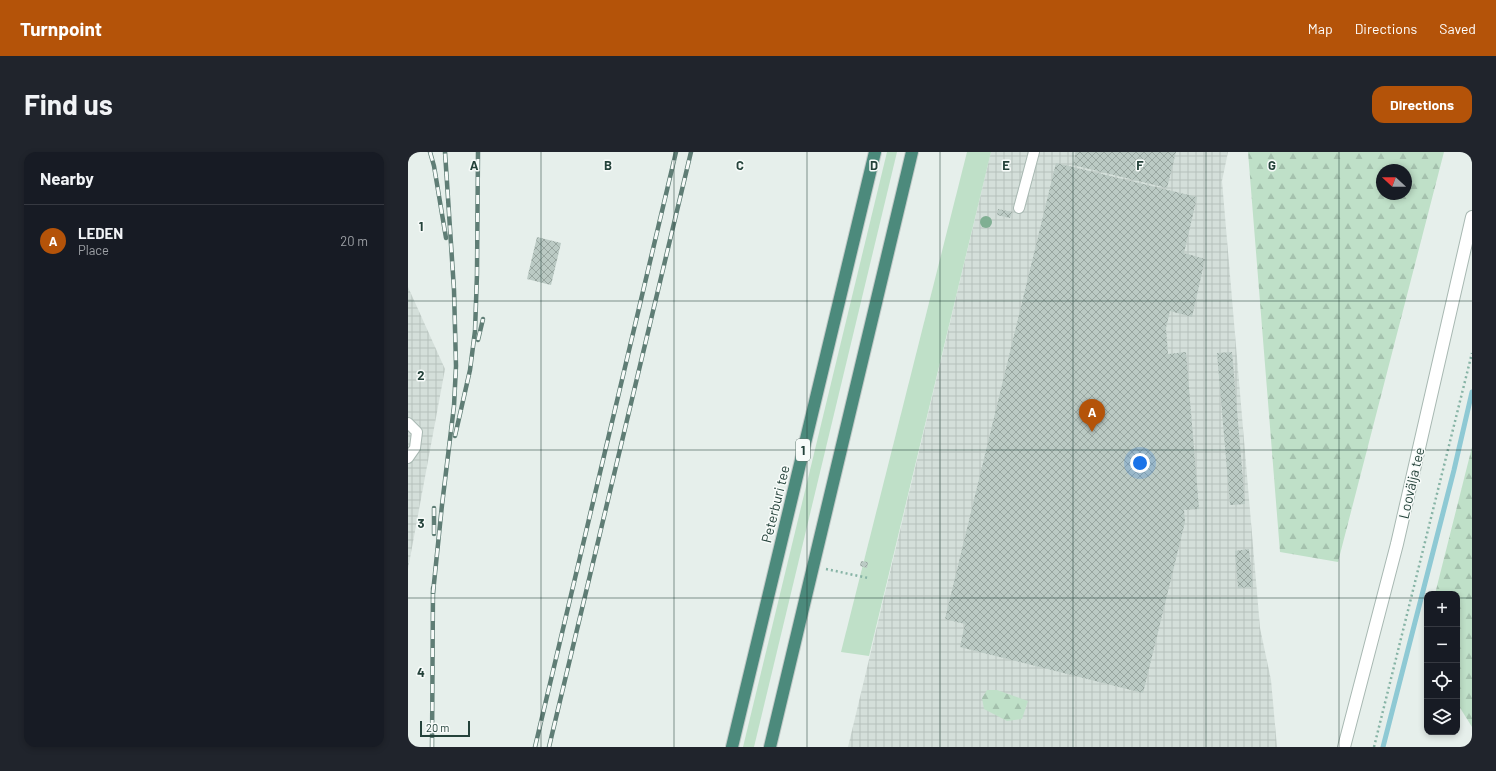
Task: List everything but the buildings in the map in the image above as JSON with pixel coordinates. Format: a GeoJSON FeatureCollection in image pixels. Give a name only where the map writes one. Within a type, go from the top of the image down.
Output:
{"type":"FeatureCollection","features":[{"type":"Feature","properties":{"kind":"highway","name":"Peterburi tee"},"geometry":{"type":"LineString","coordinates":[[732,747],[875,152]]}},
{"type":"Feature","properties":{"kind":"highway"},"geometry":{"type":"LineString","coordinates":[[770,747],[912,152]]}},
{"type":"Feature","properties":{"kind":"street","name":"Loovälja tee"},"geometry":{"type":"LineString","coordinates":[[1344,747],[1397,544],[1472,217]]}},
{"type":"Feature","properties":{"kind":"lane"},"geometry":{"type":"LineString","coordinates":[[1019,208],[1034,152]]}},
{"type":"Feature","properties":{"kind":"lane"},"geometry":{"type":"LineString","coordinates":[[408,423],[417,432],[415,448],[408,458]]}},
{"type":"Feature","properties":{"kind":"path"},"geometry":{"type":"LineString","coordinates":[[1374,747],[1472,353]]}},
{"type":"Feature","properties":{"kind":"path"},"geometry":{"type":"LineString","coordinates":[[812,566],[868,578]]}},
{"type":"Feature","properties":{"kind":"shaded area"},"geometry":{"type":"Polygon","coordinates":[[[991,152],[1228,152],[1222,181],[1260,628],[1271,680],[1277,747],[848,747],[991,152]]]}},
{"type":"Feature","properties":{"kind":"shaded area"},"geometry":{"type":"Polygon","coordinates":[[[408,287],[445,369],[408,569],[408,287]]]}},
{"type":"Feature","properties":{"kind":"green space"},"geometry":{"type":"Polygon","coordinates":[[[887,152],[897,152],[754,747],[743,747],[887,152]]]}},
{"type":"Feature","properties":{"kind":"green space"},"geometry":{"type":"Polygon","coordinates":[[[967,152],[991,152],[869,656],[841,652],[967,152]]]}},
{"type":"Feature","properties":{"kind":"green space"},"geometry":{"type":"Polygon","coordinates":[[[1248,152],[1444,152],[1338,562],[1280,552],[1248,152]]]}},
{"type":"Feature","properties":{"kind":"green space"},"geometry":{"type":"Polygon","coordinates":[[[1472,447],[1472,727],[1460,708],[1460,591],[1436,591],[1472,447]]]}},
{"type":"Feature","properties":{"kind":"green space"},"geometry":{"type":"Polygon","coordinates":[[[987,690],[997,690],[1028,701],[1022,719],[1007,721],[984,709],[982,698],[987,690]]]}},
{"type":"Feature","properties":{"kind":"waterway"},"geometry":{"type":"LineString","coordinates":[[1383,747],[1454,470],[1472,392]]}},
{"type":"Feature","properties":{"kind":"railway"},"geometry":{"type":"LineString","coordinates":[[430,152],[434,166],[446,238]]}},
{"type":"Feature","properties":{"kind":"railway"},"geometry":{"type":"LineString","coordinates":[[433,593],[454,406],[456,366],[454,290],[445,152]]}},
{"type":"Feature","properties":{"kind":"railway"},"geometry":{"type":"LineString","coordinates":[[455,436],[470,370],[475,331],[478,152]]}},
{"type":"Feature","properties":{"kind":"railway"},"geometry":{"type":"LineString","coordinates":[[535,747],[676,152]]}},
{"type":"Feature","properties":{"kind":"railway"},"geometry":{"type":"LineString","coordinates":[[549,747],[691,152]]}},
{"type":"Feature","properties":{"kind":"railway"},"geometry":{"type":"LineString","coordinates":[[478,340],[483,319]]}},
{"type":"Feature","properties":{"kind":"railway"},"geometry":{"type":"LineString","coordinates":[[434,508],[434,534]]}},
{"type":"Feature","properties":{"kind":"railway"},"geometry":{"type":"LineString","coordinates":[[432,747],[433,588]]}},
{"type":"Feature","properties":{"kind":"place","name":"LEDEN"},"geometry":{"type":"Point","coordinates":[1092,432]}}]}
